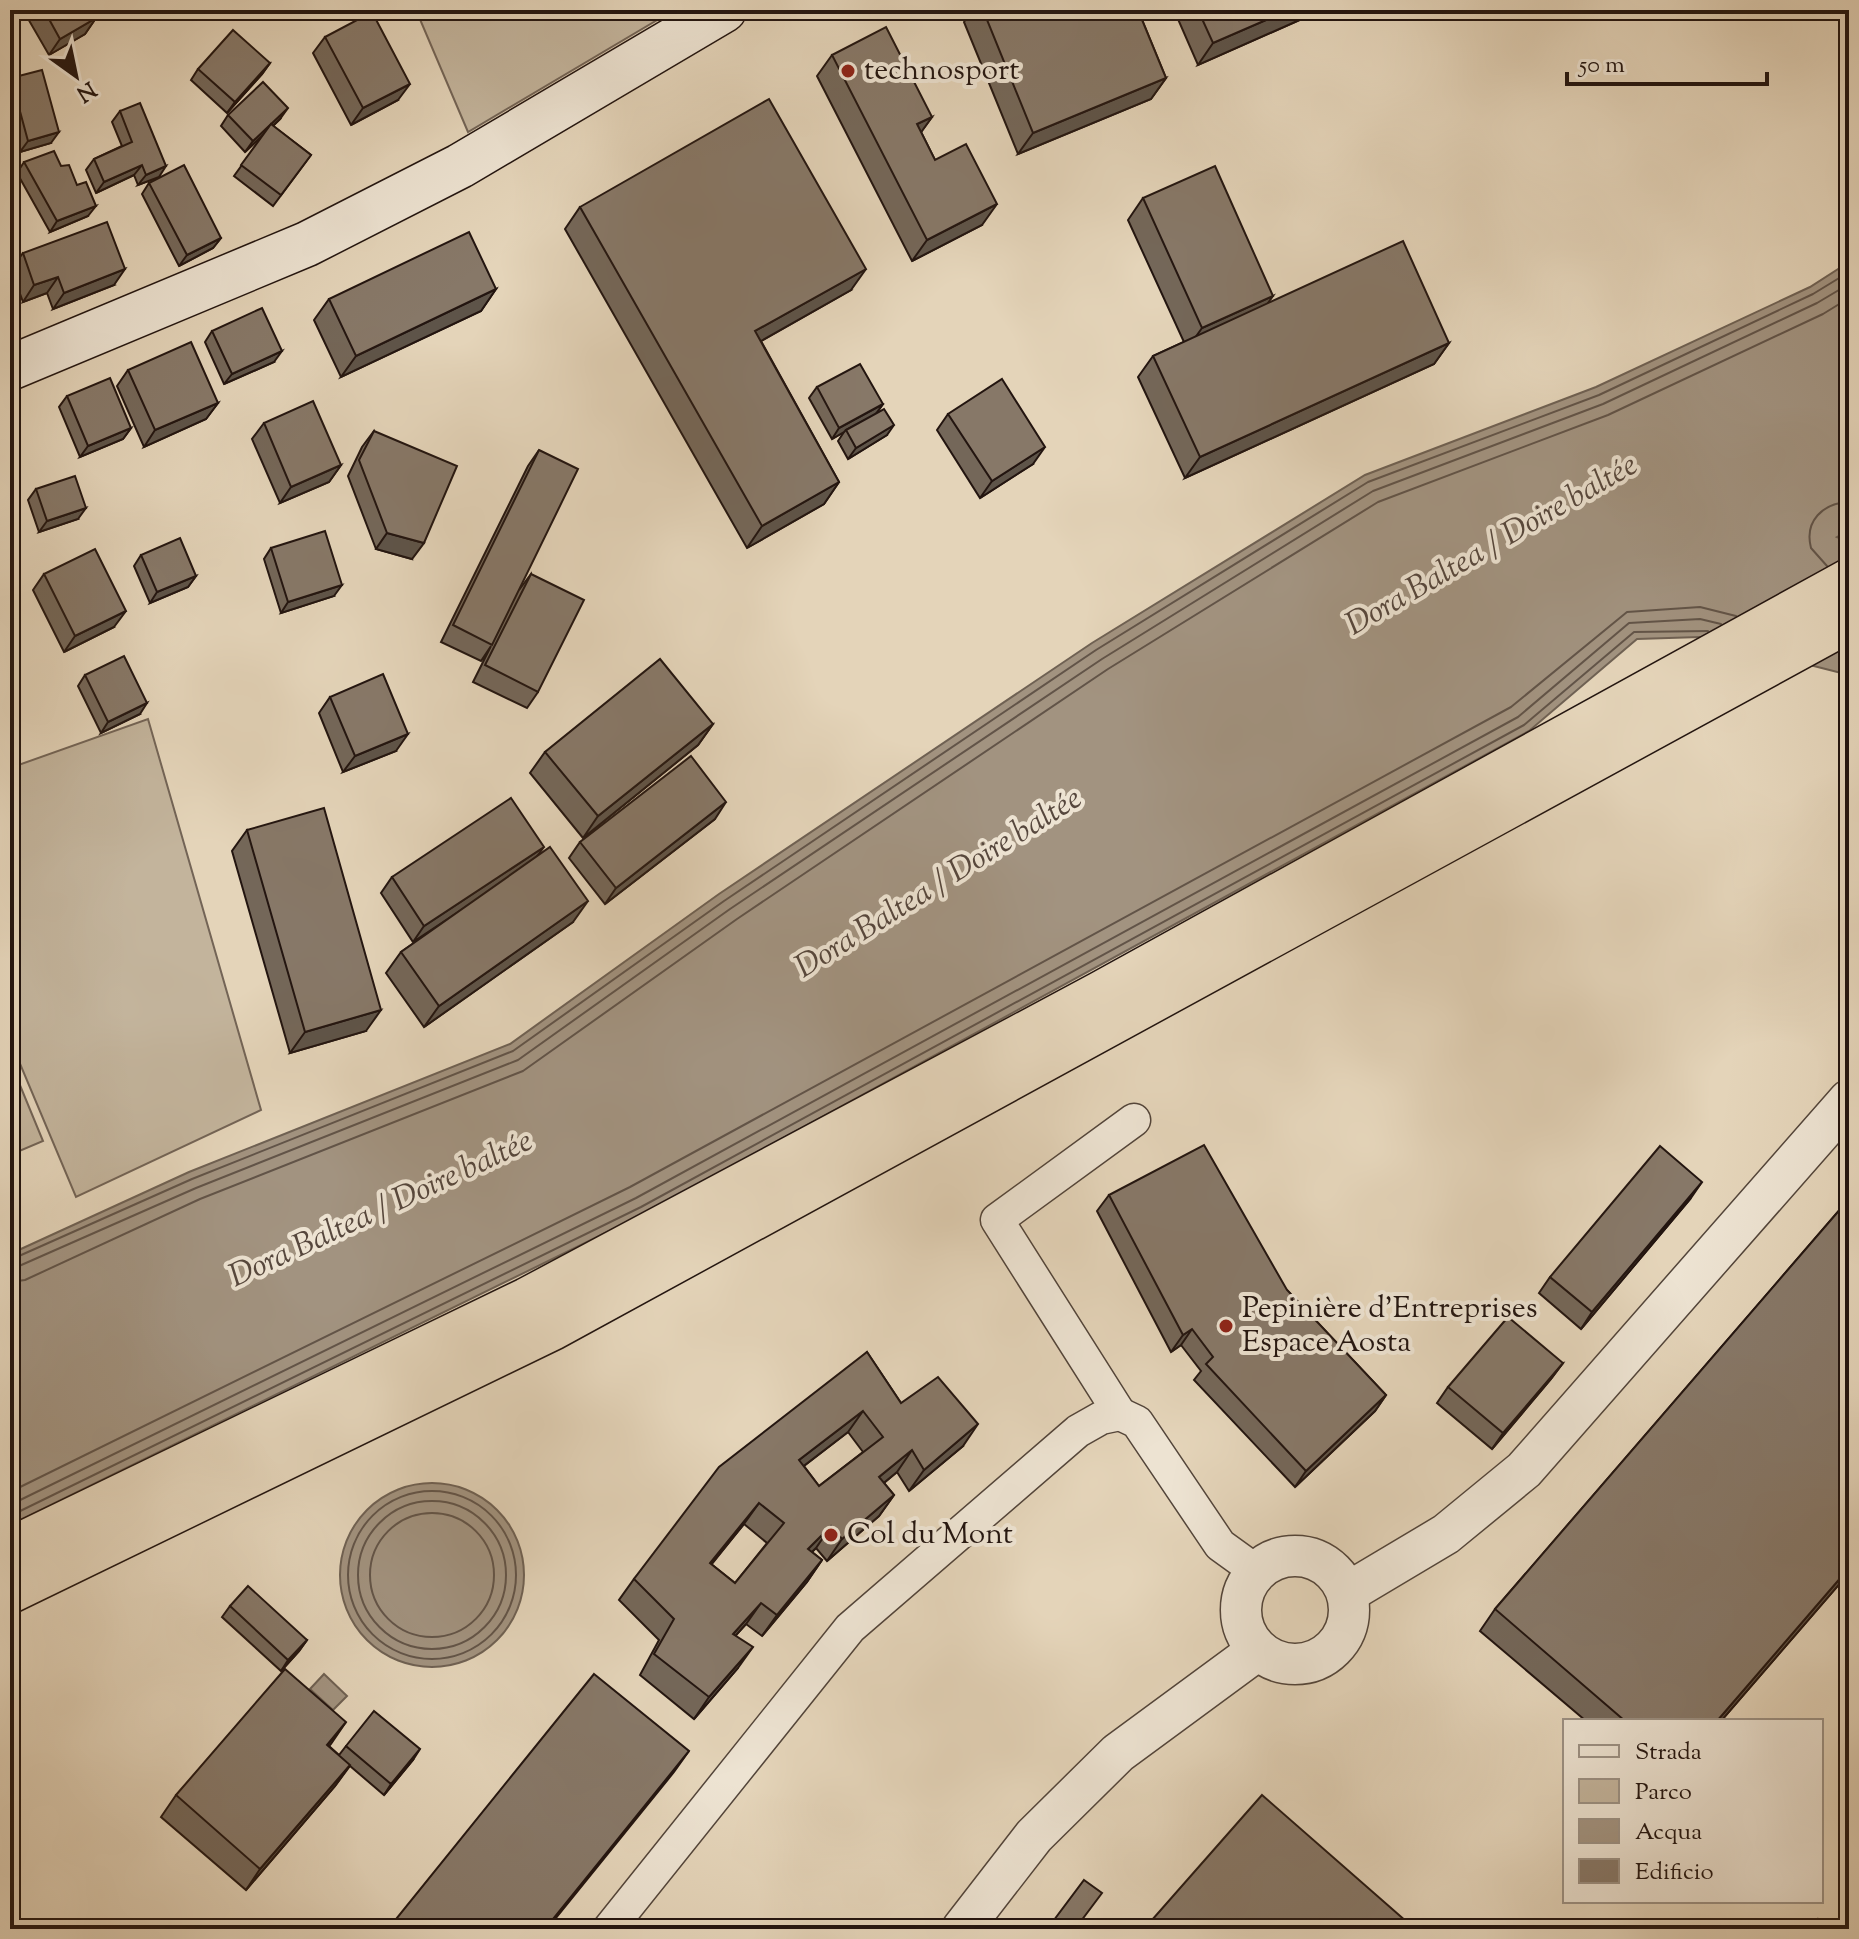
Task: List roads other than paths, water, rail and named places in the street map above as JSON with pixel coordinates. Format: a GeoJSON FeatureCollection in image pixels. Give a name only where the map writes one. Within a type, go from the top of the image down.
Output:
{"type":"FeatureCollection","features":[{"type":"Feature","properties":{"kind":"highway"},"geometry":{"type":"LineString","coordinates":[[10,1550],[527,1300],[1100,994],[1849,581]]}},
{"type":"Feature","properties":{"kind":"highway"},"geometry":{"type":"LineString","coordinates":[[10,1591],[552,1328],[1849,620]]}},
{"type":"Feature","properties":{"kind":"main road"},"geometry":{"type":"LineString","coordinates":[[10,368],[307,244],[460,166],[724,10]]}},
{"type":"Feature","properties":{"kind":"street"},"geometry":{"type":"LineString","coordinates":[[1347,1593],[1446,1534],[1524,1470],[1849,1100]]}},
{"type":"Feature","properties":{"kind":"street"},"geometry":{"type":"LineString","coordinates":[[1134,1120],[997,1220],[1120,1414],[1137,1422],[1220,1545],[1256,1571]]}},
{"type":"Feature","properties":{"kind":"street"},"geometry":{"type":"LineString","coordinates":[[609,1929],[850,1628],[1078,1431],[1101,1418],[1120,1414]]}},
{"type":"Feature","properties":{"kind":"street"},"geometry":{"type":"LineString","coordinates":[[1297,1555],[1318,1560],[1336,1574],[1347,1593],[1349,1610],[1346,1628],[1338,1643],[1324,1655],[1308,1662],[1290,1664],[1258,1650],[1247,1637],[1241,1620],[1241,1602],[1246,1585],[1256,1571],[1275,1559],[1297,1555]]}},
{"type":"Feature","properties":{"kind":"street"},"geometry":{"type":"LineString","coordinates":[[962,1929],[1034,1836],[1118,1753],[1258,1650]]}},
{"type":"Feature","properties":{"kind":"water","name":"Dora Baltea / Doire baltée"},"geometry":{"type":"Polygon","coordinates":[[[1849,262],[1849,530],[1837,537],[1849,542],[1849,675],[1700,637],[1637,639],[1529,731],[644,1214],[10,1525],[10,1254],[189,1172],[510,1044],[719,894],[1092,643],[1365,475],[1596,387],[1810,287],[1849,262]]]}},
{"type":"Feature","properties":{"kind":"water"},"geometry":{"type":"Polygon","coordinates":[[[432,1483],[467,1490],[497,1510],[517,1540],[524,1575],[517,1610],[497,1640],[467,1660],[432,1667],[397,1660],[367,1640],[347,1610],[340,1575],[347,1540],[367,1510],[397,1490],[432,1483]]]}},
{"type":"Feature","properties":{"kind":"water"},"geometry":{"type":"Polygon","coordinates":[[[324,1674],[347,1696],[333,1710],[310,1689],[324,1674]]]}},
{"type":"Feature","properties":{"kind":"place","name":"technosport"},"geometry":{"type":"Point","coordinates":[848,71]}},
{"type":"Feature","properties":{"kind":"place","name":"Pepinière d'Entreprises Espace Aosta"},"geometry":{"type":"Point","coordinates":[1226,1326]}},
{"type":"Feature","properties":{"kind":"place","name":"Col du Mont"},"geometry":{"type":"Point","coordinates":[831,1535]}}]}
